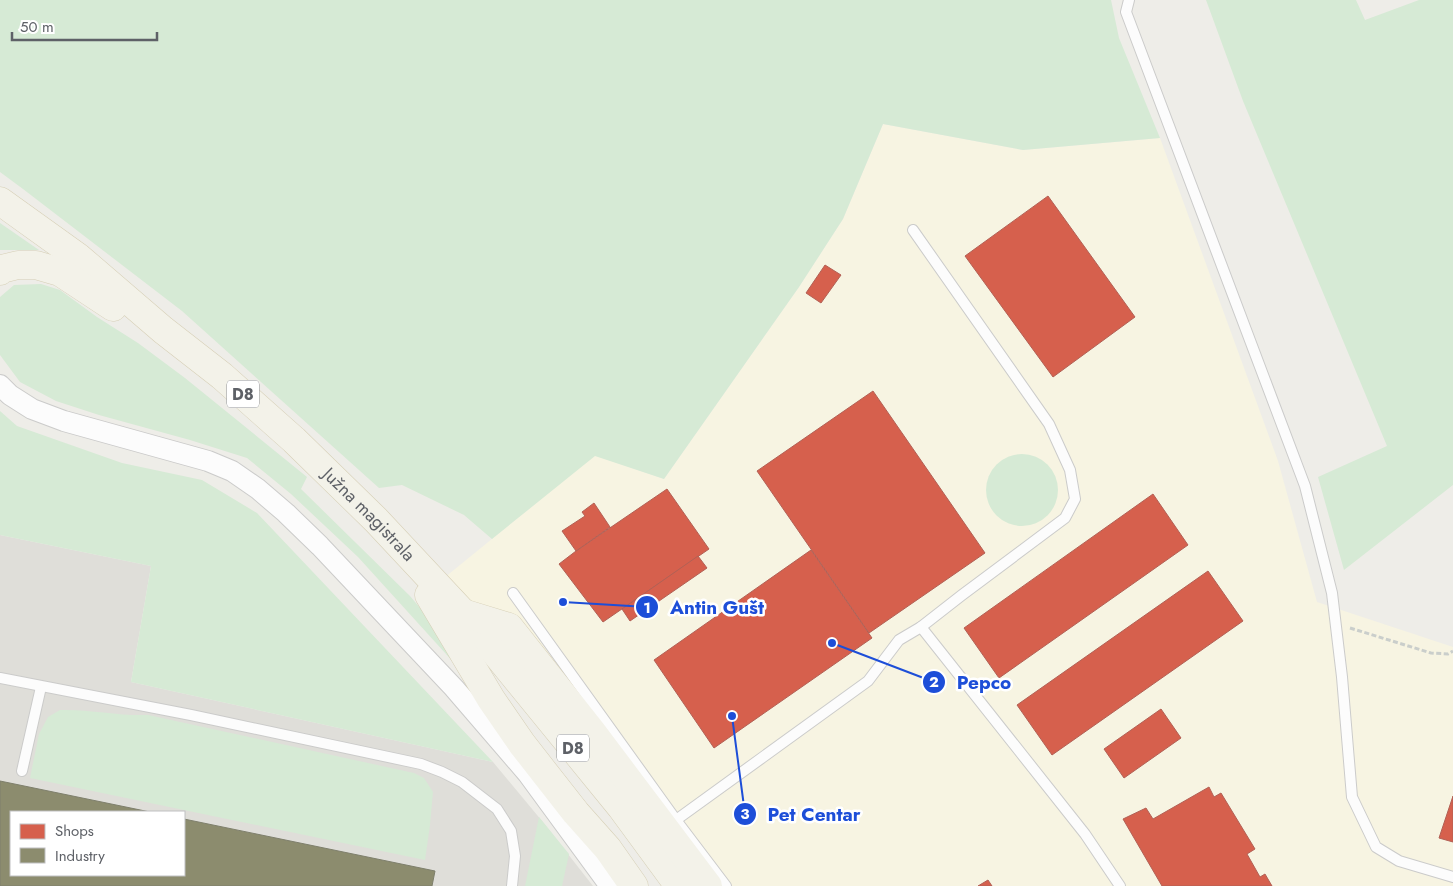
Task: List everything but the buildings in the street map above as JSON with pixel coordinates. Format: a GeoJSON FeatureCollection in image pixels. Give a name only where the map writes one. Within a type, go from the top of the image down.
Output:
{"type":"FeatureCollection","features":[{"type":"Feature","properties":{"kind":"main road","name":"Južna magistrala"},"geometry":{"type":"LineString","coordinates":[[0,201],[78,257],[163,330],[222,376],[287,434],[386,532],[462,614],[621,806],[679,886]]}},
{"type":"Feature","properties":{"kind":"main road"},"geometry":{"type":"LineString","coordinates":[[0,271],[18,265],[36,265],[60,272],[122,313],[163,330]]}},
{"type":"Feature","properties":{"kind":"main road"},"geometry":{"type":"LineString","coordinates":[[386,532],[413,568],[491,699],[522,744],[576,813],[608,849],[634,886]]}},
{"type":"Feature","properties":{"kind":"main road"},"geometry":{"type":"LineString","coordinates":[[462,614],[509,627],[592,732],[708,886]]}},
{"type":"Feature","properties":{"kind":"street"},"geometry":{"type":"LineString","coordinates":[[0,385],[10,395],[32,409],[64,422],[208,461],[232,471],[258,489],[320,546],[454,688],[528,774],[610,886]]}},
{"type":"Feature","properties":{"kind":"lane"},"geometry":{"type":"LineString","coordinates":[[1129,0],[1126,12],[1305,486],[1332,593],[1352,797],[1376,847],[1399,861],[1453,877]]}},
{"type":"Feature","properties":{"kind":"lane"},"geometry":{"type":"LineString","coordinates":[[676,820],[868,681],[900,640],[921,628],[1065,518],[1075,499],[1070,470],[1050,424],[913,230]]}},
{"type":"Feature","properties":{"kind":"lane"},"geometry":{"type":"LineString","coordinates":[[513,593],[676,820],[726,886]]}},
{"type":"Feature","properties":{"kind":"lane"},"geometry":{"type":"LineString","coordinates":[[921,628],[1085,834],[1120,886]]}},
{"type":"Feature","properties":{"kind":"lane"},"geometry":{"type":"LineString","coordinates":[[0,678],[191,715],[421,764],[442,772],[462,782],[497,809],[511,832],[515,856],[512,886]]}},
{"type":"Feature","properties":{"kind":"lane"},"geometry":{"type":"LineString","coordinates":[[22,771],[41,687]]}},
{"type":"Feature","properties":{"kind":"path"},"geometry":{"type":"LineString","coordinates":[[1335,624],[1431,653],[1448,654],[1453,650]]}},
{"type":"Feature","properties":{"kind":"shaded area"},"geometry":{"type":"Polygon","coordinates":[[[883,124],[1023,150],[1160,138],[1278,461],[1317,602],[1453,647],[1453,886],[693,886],[444,578],[595,455],[664,479],[799,287],[843,219],[883,124]]]}},
{"type":"Feature","properties":{"kind":"shaded area"},"geometry":{"type":"Polygon","coordinates":[[[0,535],[151,566],[131,682],[493,762],[593,886],[0,886],[0,535]]]}},
{"type":"Feature","properties":{"kind":"green space"},"geometry":{"type":"Polygon","coordinates":[[[0,0],[1111,0],[1119,38],[1160,138],[1023,150],[883,124],[843,219],[799,287],[664,479],[595,456],[492,539],[464,515],[402,485],[379,488],[182,311],[0,172],[0,0]]]}},
{"type":"Feature","properties":{"kind":"green space"},"geometry":{"type":"Polygon","coordinates":[[[1206,0],[1356,0],[1365,20],[1419,0],[1453,0],[1453,485],[1344,570],[1318,477],[1387,446],[1243,101],[1206,0]]]}},
{"type":"Feature","properties":{"kind":"green space"},"geometry":{"type":"Polygon","coordinates":[[[0,223],[39,250],[0,250],[0,223]]]}},
{"type":"Feature","properties":{"kind":"green space"},"geometry":{"type":"Polygon","coordinates":[[[41,284],[60,290],[97,317],[138,343],[185,378],[307,477],[301,489],[410,596],[465,661],[485,697],[358,557],[291,494],[247,458],[56,401],[20,382],[0,355],[0,297],[14,285],[41,284]]]}},
{"type":"Feature","properties":{"kind":"green space"},"geometry":{"type":"Polygon","coordinates":[[[0,411],[17,426],[122,463],[202,480],[257,513],[493,762],[131,682],[151,566],[0,535],[0,411]]]}},
{"type":"Feature","properties":{"kind":"green space"},"geometry":{"type":"Polygon","coordinates":[[[1029,454],[1048,464],[1056,476],[1058,490],[1056,504],[1048,516],[1036,524],[1015,526],[996,516],[988,504],[986,483],[996,464],[1008,456],[1029,454]]]}},
{"type":"Feature","properties":{"kind":"green space"},"geometry":{"type":"Polygon","coordinates":[[[60,710],[148,715],[414,773],[424,778],[433,792],[425,860],[30,778],[39,734],[48,717],[60,710]]]}},
{"type":"Feature","properties":{"kind":"green space"},"geometry":{"type":"Polygon","coordinates":[[[539,817],[569,854],[562,886],[525,886],[539,817]]]}},
{"type":"Feature","properties":{"kind":"place","name":"Antin Gušt"},"geometry":{"type":"Point","coordinates":[563,602]}},
{"type":"Feature","properties":{"kind":"place","name":"Pepco"},"geometry":{"type":"Point","coordinates":[832,643]}},
{"type":"Feature","properties":{"kind":"place","name":"Pet Centar"},"geometry":{"type":"Point","coordinates":[732,716]}}]}
